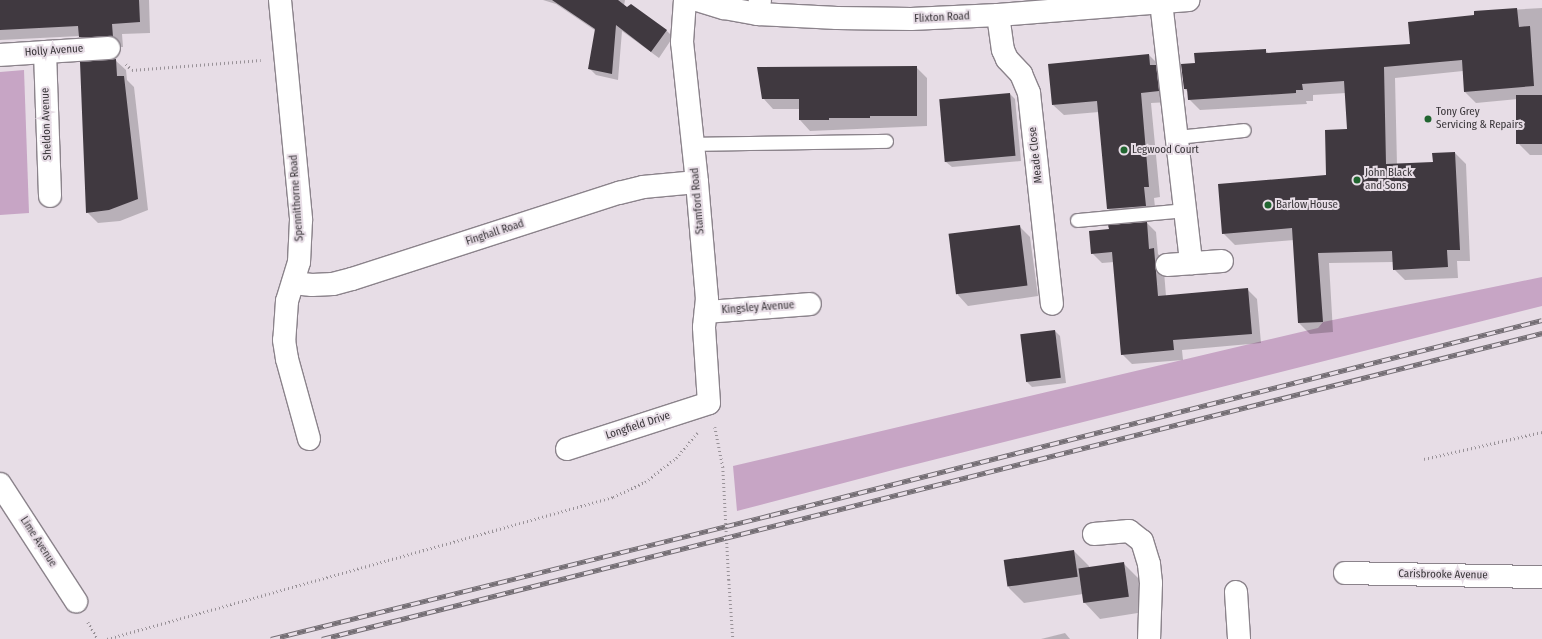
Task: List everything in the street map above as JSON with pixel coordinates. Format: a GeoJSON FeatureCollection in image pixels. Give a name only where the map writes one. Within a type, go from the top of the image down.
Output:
{"type":"FeatureCollection","features":[{"type":"Feature","properties":{"kind":"street","name":"Spennithorne Road"},"geometry":{"type":"LineString","coordinates":[[280,0],[301,220],[299,262],[294,283],[287,301],[284,340],[287,359],[309,440]]}},
{"type":"Feature","properties":{"kind":"street","name":"Stamford Road"},"geometry":{"type":"LineString","coordinates":[[686,0],[682,42],[697,182],[707,298],[704,327],[709,403]]}},
{"type":"Feature","properties":{"kind":"street","name":"Flixton Road"},"geometry":{"type":"LineString","coordinates":[[697,0],[724,8],[759,7],[837,18],[910,19],[998,15],[1188,0]]}},
{"type":"Feature","properties":{"kind":"street"},"geometry":{"type":"LineString","coordinates":[[1161,2],[1191,263]]}},
{"type":"Feature","properties":{"kind":"street","name":"Meade Close"},"geometry":{"type":"LineString","coordinates":[[998,15],[1003,50],[1007,59],[1021,74],[1029,93],[1052,304]]}},
{"type":"Feature","properties":{"kind":"street","name":"Holly Avenue"},"geometry":{"type":"LineString","coordinates":[[0,55],[109,48]]}},
{"type":"Feature","properties":{"kind":"street","name":"Sheldon Avenue"},"geometry":{"type":"LineString","coordinates":[[44,52],[50,196]]}},
{"type":"Feature","properties":{"kind":"street","name":"Finghall Road"},"geometry":{"type":"LineString","coordinates":[[294,283],[312,285],[333,284],[352,280],[620,193],[643,187],[697,182]]}},
{"type":"Feature","properties":{"kind":"street"},"geometry":{"type":"LineString","coordinates":[[1167,265],[1222,261]]}},
{"type":"Feature","properties":{"kind":"street","name":"Kingsley Avenue"},"geometry":{"type":"LineString","coordinates":[[706,312],[810,304]]}},
{"type":"Feature","properties":{"kind":"street","name":"Longfield Drive"},"geometry":{"type":"LineString","coordinates":[[567,449],[709,403]]}},
{"type":"Feature","properties":{"kind":"street","name":"Lime Avenue"},"geometry":{"type":"LineString","coordinates":[[0,484],[76,601]]}},
{"type":"Feature","properties":{"kind":"street"},"geometry":{"type":"LineString","coordinates":[[1094,534],[1129,531],[1142,541],[1149,564],[1151,583],[1149,639]]}},
{"type":"Feature","properties":{"kind":"street","name":"Carisbrooke Avenue"},"geometry":{"type":"LineString","coordinates":[[1345,573],[1542,577]]}},
{"type":"Feature","properties":{"kind":"street"},"geometry":{"type":"LineString","coordinates":[[1236,592],[1239,639]]}},
{"type":"Feature","properties":{"kind":"lane"},"geometry":{"type":"LineString","coordinates":[[1176,137],[1244,130]]}},
{"type":"Feature","properties":{"kind":"lane"},"geometry":{"type":"LineString","coordinates":[[692,144],[886,141]]}},
{"type":"Feature","properties":{"kind":"lane"},"geometry":{"type":"LineString","coordinates":[[1077,220],[1185,210]]}},
{"type":"Feature","properties":{"kind":"path"},"geometry":{"type":"LineString","coordinates":[[109,48],[132,70],[285,58]]}},
{"type":"Feature","properties":{"kind":"path"},"geometry":{"type":"LineString","coordinates":[[709,403],[718,437],[723,467],[733,639]]}},
{"type":"Feature","properties":{"kind":"path"},"geometry":{"type":"LineString","coordinates":[[107,639],[613,497],[645,482],[676,458],[695,437],[704,421],[709,403]]}},
{"type":"Feature","properties":{"kind":"path"},"geometry":{"type":"LineString","coordinates":[[1424,459],[1542,432]]}},
{"type":"Feature","properties":{"kind":"shaded area"},"geometry":{"type":"Polygon","coordinates":[[[24,70],[29,213],[0,215],[0,72],[24,70]]]}},
{"type":"Feature","properties":{"kind":"shaded area"},"geometry":{"type":"Polygon","coordinates":[[[1542,277],[1542,306],[893,470],[737,511],[733,466],[1318,328],[1323,322],[1542,277]]]}},
{"type":"Feature","properties":{"kind":"building"},"geometry":{"type":"Polygon","coordinates":[[[0,0],[139,0],[140,22],[112,24],[113,37],[79,37],[78,26],[0,30],[0,0]]]}},
{"type":"Feature","properties":{"kind":"building"},"geometry":{"type":"Polygon","coordinates":[[[552,0],[618,0],[627,7],[631,4],[667,30],[651,52],[616,25],[612,74],[588,69],[595,29],[552,0]]]}},
{"type":"Feature","properties":{"kind":"building"},"geometry":{"type":"Polygon","coordinates":[[[1517,8],[1519,27],[1530,26],[1534,86],[1464,92],[1462,60],[1384,67],[1386,164],[1433,162],[1432,153],[1455,152],[1460,250],[1447,250],[1448,267],[1393,270],[1392,251],[1318,253],[1323,322],[1298,323],[1292,228],[1222,234],[1218,184],[1326,175],[1325,130],[1347,129],[1344,81],[1302,84],[1303,90],[1296,90],[1296,93],[1188,100],[1187,89],[1184,89],[1181,64],[1195,63],[1194,53],[1266,49],[1266,53],[1410,44],[1408,22],[1474,15],[1474,11],[1517,8]]]}},
{"type":"Feature","properties":{"kind":"building","name":"Legwood Court"},"geometry":{"type":"Polygon","coordinates":[[[1149,54],[1150,65],[1156,65],[1159,91],[1141,93],[1149,187],[1144,187],[1146,206],[1107,209],[1097,101],[1052,105],[1048,64],[1149,54]]]}},
{"type":"Feature","properties":{"kind":"building"},"geometry":{"type":"Polygon","coordinates":[[[116,59],[117,76],[124,76],[138,199],[109,210],[86,213],[80,62],[116,59]]]}},
{"type":"Feature","properties":{"kind":"building"},"geometry":{"type":"Polygon","coordinates":[[[917,66],[917,116],[870,116],[870,118],[829,118],[829,120],[799,120],[799,99],[762,99],[757,67],[917,66]]]}},
{"type":"Feature","properties":{"kind":"building"},"geometry":{"type":"Polygon","coordinates":[[[1010,93],[1015,156],[945,162],[939,99],[1010,93]]]}},
{"type":"Feature","properties":{"kind":"building"},"geometry":{"type":"Polygon","coordinates":[[[1516,95],[1542,95],[1542,144],[1516,144],[1516,95]]]}},
{"type":"Feature","properties":{"kind":"building"},"geometry":{"type":"Polygon","coordinates":[[[1147,222],[1149,249],[1154,248],[1158,296],[1248,288],[1252,334],[1173,340],[1174,350],[1121,355],[1112,252],[1091,254],[1089,231],[1109,229],[1108,225],[1147,222]]]}},
{"type":"Feature","properties":{"kind":"building"},"geometry":{"type":"Polygon","coordinates":[[[1020,225],[1027,286],[956,294],[949,234],[1020,225]]]}},
{"type":"Feature","properties":{"kind":"building"},"geometry":{"type":"Polygon","coordinates":[[[1055,330],[1061,378],[1026,382],[1020,334],[1055,330]]]}},
{"type":"Feature","properties":{"kind":"building"},"geometry":{"type":"Polygon","coordinates":[[[1074,550],[1078,577],[1007,587],[1004,560],[1074,550]]]}},
{"type":"Feature","properties":{"kind":"building"},"geometry":{"type":"Polygon","coordinates":[[[1124,562],[1129,597],[1083,603],[1078,568],[1124,562]]]}},
{"type":"Feature","properties":{"kind":"railway"},"geometry":{"type":"LineString","coordinates":[[271,639],[771,515],[1542,320]]}},
{"type":"Feature","properties":{"kind":"railway"},"geometry":{"type":"LineString","coordinates":[[322,639],[1542,333]]}},
{"type":"Feature","properties":{"kind":"place","name":"Tony Grey Servicing & Repairs"},"geometry":{"type":"Point","coordinates":[1428,119]}},
{"type":"Feature","properties":{"kind":"place","name":"Legwood Court"},"geometry":{"type":"Point","coordinates":[1124,150]}},
{"type":"Feature","properties":{"kind":"place","name":"John Black and Sons"},"geometry":{"type":"Point","coordinates":[1357,180]}},
{"type":"Feature","properties":{"kind":"place","name":"Barlow House"},"geometry":{"type":"Point","coordinates":[1268,205]}}]}
